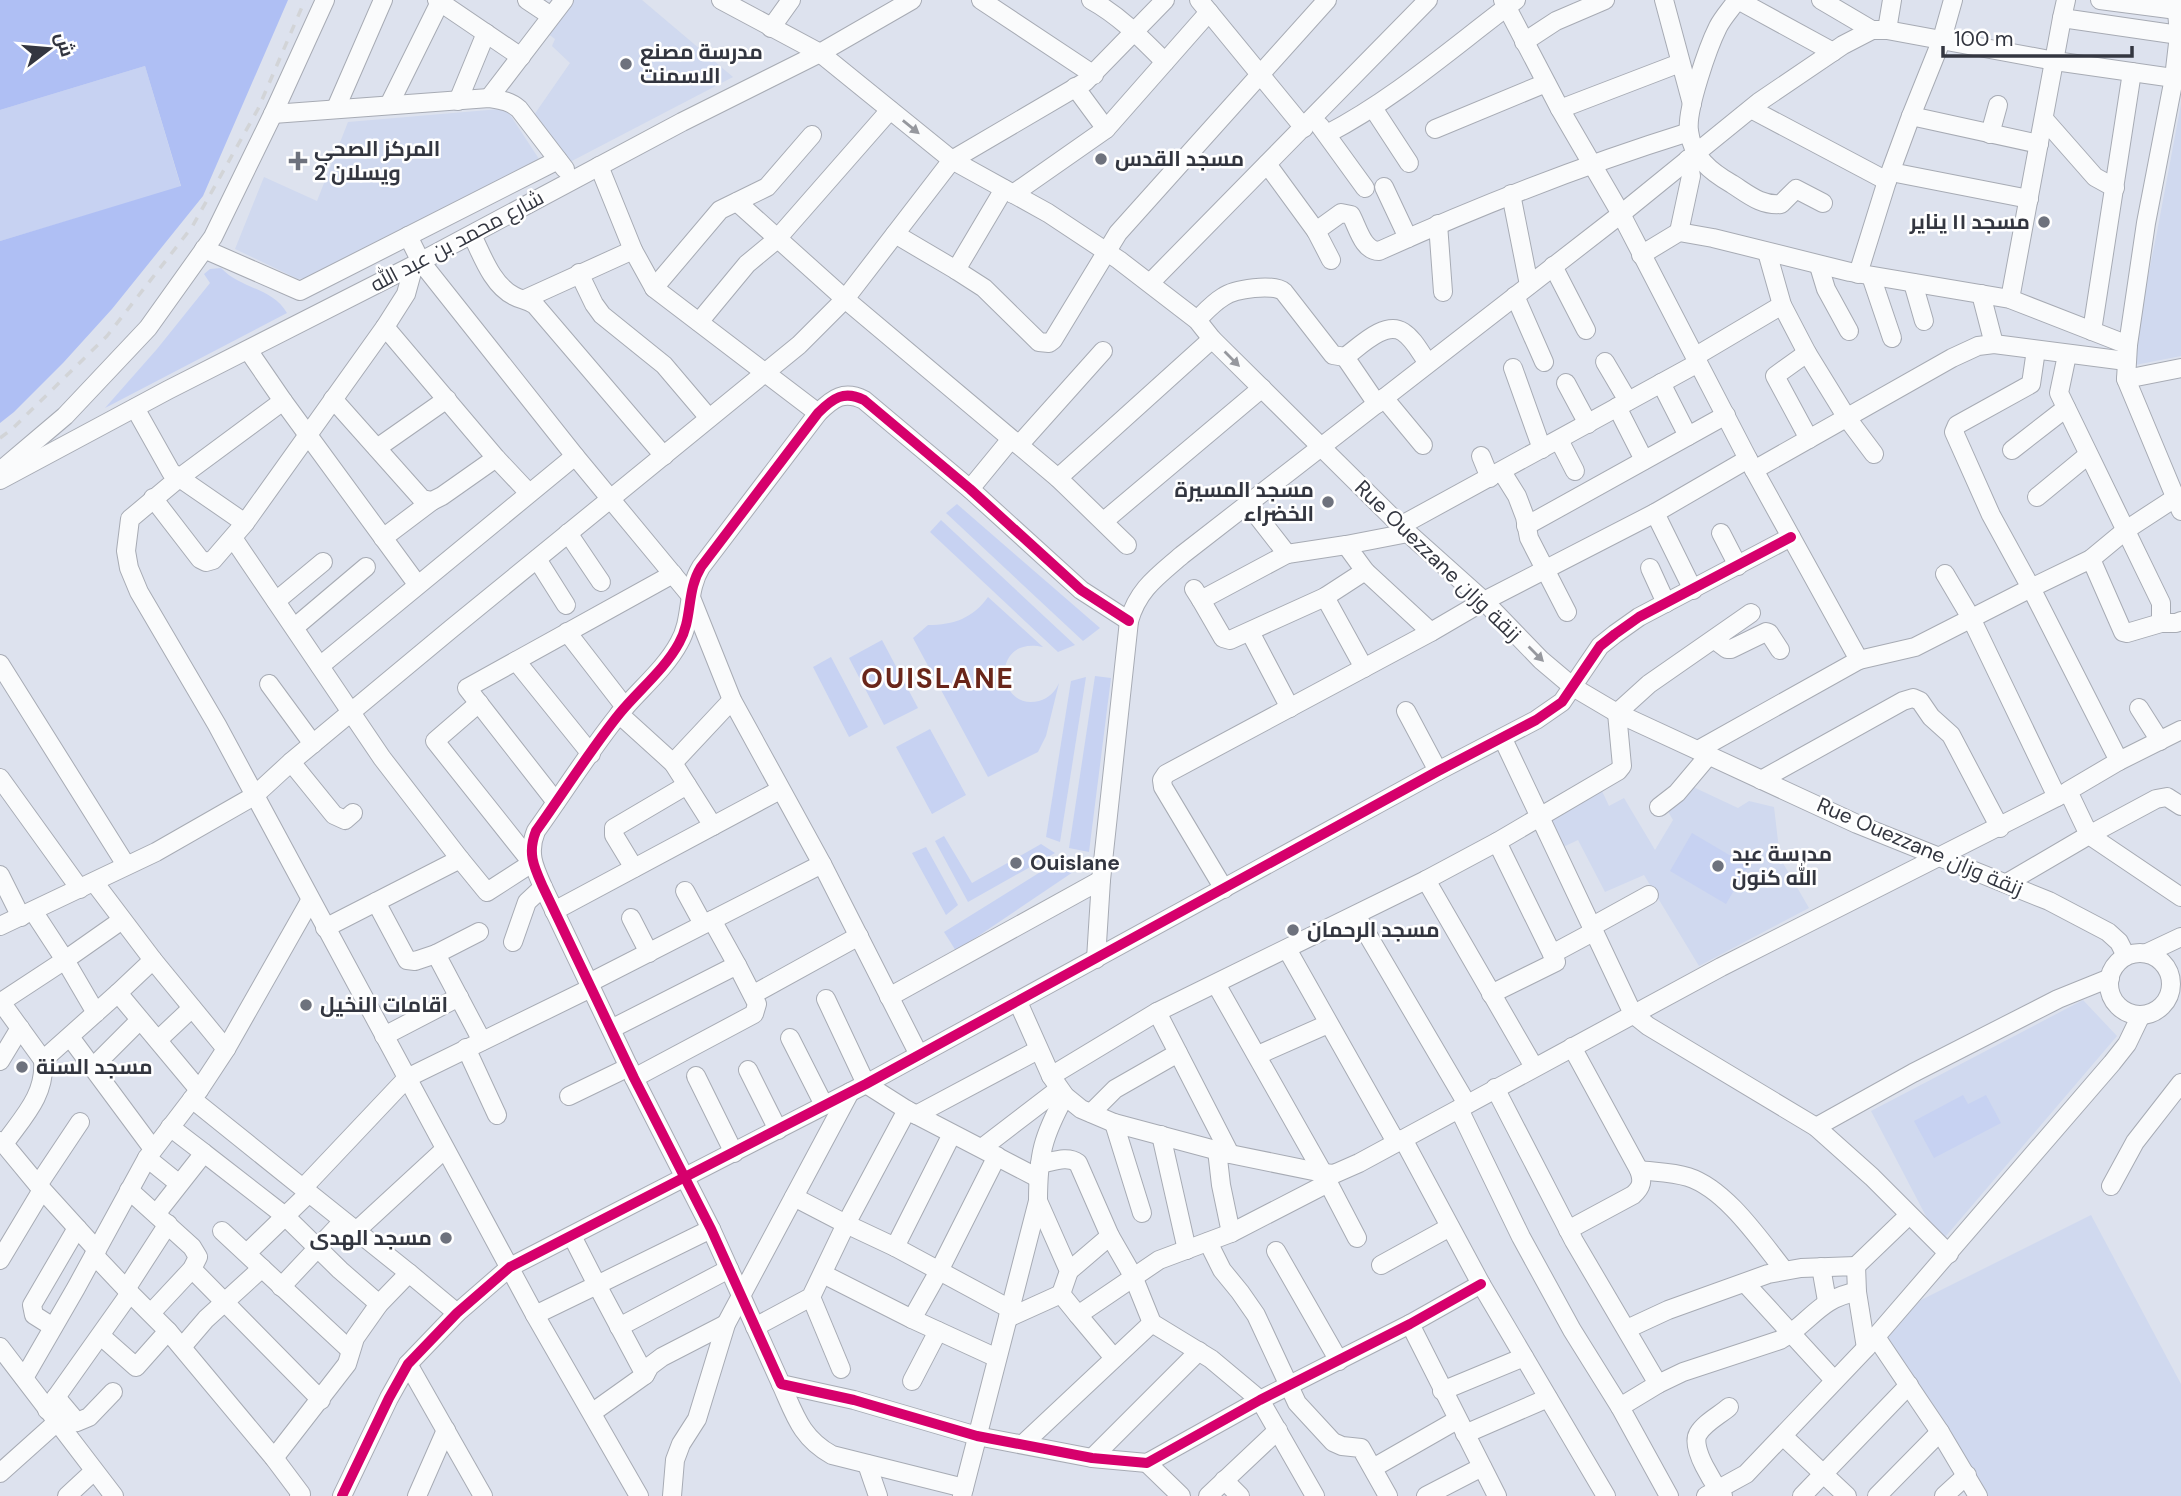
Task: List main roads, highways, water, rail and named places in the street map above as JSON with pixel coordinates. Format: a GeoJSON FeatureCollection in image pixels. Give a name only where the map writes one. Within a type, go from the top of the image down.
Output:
{"type":"FeatureCollection","features":[{"type":"Feature","properties":{"kind":"railway"},"geometry":{"type":"LineString","coordinates":[[0,438],[107,336],[192,227],[258,109],[305,0]]}},
{"type":"Feature","properties":{"kind":"place","name":"مدرسة مصنع الاسمنت"},"geometry":{"type":"Point","coordinates":[626,64]}},
{"type":"Feature","properties":{"kind":"place","name":"مسجد القدس"},"geometry":{"type":"Point","coordinates":[1101,159]}},
{"type":"Feature","properties":{"kind":"place","name":"المركز الصحي ويسلان 2"},"geometry":{"type":"Point","coordinates":[298,161]}},
{"type":"Feature","properties":{"kind":"place","name":"مسجد ١١ يناير"},"geometry":{"type":"Point","coordinates":[2044,222]}},
{"type":"Feature","properties":{"kind":"place","name":"مسجد المسيرة الخضراء"},"geometry":{"type":"Point","coordinates":[1328,502]}},
{"type":"Feature","properties":{"kind":"place","name":"Ouislane"},"geometry":{"type":"Point","coordinates":[1016,863]}},
{"type":"Feature","properties":{"kind":"place","name":"مدرسة عبد الله كنون"},"geometry":{"type":"Point","coordinates":[1718,866]}},
{"type":"Feature","properties":{"kind":"place","name":"مسجد الرحمان"},"geometry":{"type":"Point","coordinates":[1293,930]}},
{"type":"Feature","properties":{"kind":"place","name":"اقامات النخيل"},"geometry":{"type":"Point","coordinates":[306,1005]}},
{"type":"Feature","properties":{"kind":"place","name":"مسجد السنة"},"geometry":{"type":"Point","coordinates":[22,1067]}},
{"type":"Feature","properties":{"kind":"place","name":"مسجد الهدى"},"geometry":{"type":"Point","coordinates":[446,1238]}},
{"type":"Feature","properties":{"kind":"district","name":"OUISLANE"},"geometry":{"type":"Point","coordinates":[938,678]}}]}
